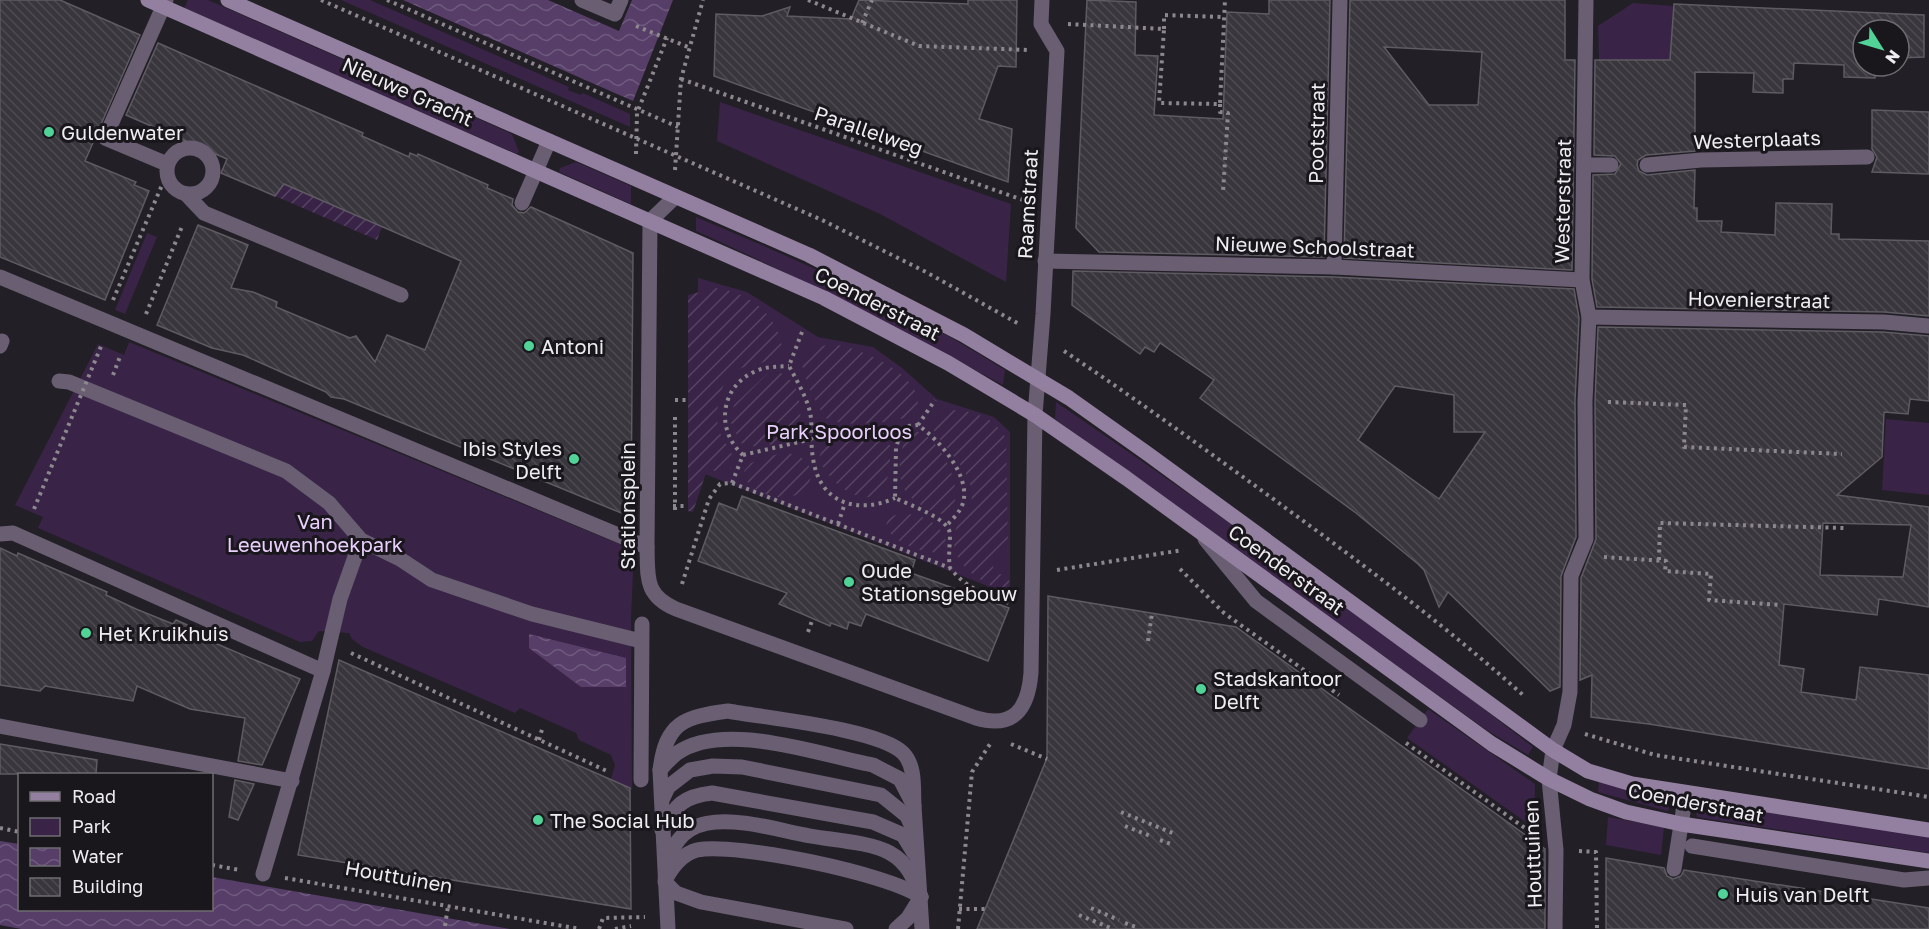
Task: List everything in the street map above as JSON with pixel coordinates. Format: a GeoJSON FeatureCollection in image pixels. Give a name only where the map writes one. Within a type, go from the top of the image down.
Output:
{"type":"FeatureCollection","features":[{"type":"Feature","properties":{"kind":"street","name":"Nieuwe Gracht"},"geometry":{"type":"LineString","coordinates":[[148,0],[164,3],[650,221]]}},
{"type":"Feature","properties":{"kind":"street","name":"Nieuwe Gracht"},"geometry":{"type":"LineString","coordinates":[[228,0],[675,197]]}},
{"type":"Feature","properties":{"kind":"street"},"geometry":{"type":"LineString","coordinates":[[582,0],[615,14],[621,0]]}},
{"type":"Feature","properties":{"kind":"street"},"geometry":{"type":"LineString","coordinates":[[1042,0],[1041,24],[1057,51]]}},
{"type":"Feature","properties":{"kind":"street","name":"Pootstraat"},"geometry":{"type":"LineString","coordinates":[[1334,267],[1340,0]]}},
{"type":"Feature","properties":{"kind":"street","name":"Westerstraat"},"geometry":{"type":"LineString","coordinates":[[1549,779],[1553,750],[1564,725],[1570,692],[1571,576],[1586,538],[1585,401],[1589,317],[1582,280],[1586,0]]}},
{"type":"Feature","properties":{"kind":"street"},"geometry":{"type":"LineString","coordinates":[[164,3],[105,138],[167,164]]}},
{"type":"Feature","properties":{"kind":"street","name":"Raamstraat"},"geometry":{"type":"LineString","coordinates":[[1035,415],[1057,51]]}},
{"type":"Feature","properties":{"kind":"street"},"geometry":{"type":"LineString","coordinates":[[522,203],[549,141]]}},
{"type":"Feature","properties":{"kind":"street"},"geometry":{"type":"LineString","coordinates":[[189,197],[202,190],[208,183],[212,166],[209,158],[203,152],[186,148],[171,156],[167,164],[170,183],[189,197],[204,213],[401,295]]}},
{"type":"Feature","properties":{"kind":"street","name":"Westerplaats"},"geometry":{"type":"LineString","coordinates":[[1647,165],[1701,160],[1867,157]]}},
{"type":"Feature","properties":{"kind":"street"},"geometry":{"type":"LineString","coordinates":[[1584,165],[1611,165]]}},
{"type":"Feature","properties":{"kind":"street"},"geometry":{"type":"LineString","coordinates":[[650,221],[675,197]]}},
{"type":"Feature","properties":{"kind":"street","name":"Coenderstraat"},"geometry":{"type":"LineString","coordinates":[[675,197],[809,255],[894,297],[1038,379],[1148,454],[1553,750],[1588,771],[1613,780],[1686,793],[1929,830]]}},
{"type":"Feature","properties":{"kind":"street","name":"Coenderstraat"},"geometry":{"type":"LineString","coordinates":[[650,221],[834,303],[948,363],[1035,415],[1492,744],[1549,779],[1610,807],[1681,824],[1929,861]]}},
{"type":"Feature","properties":{"kind":"street","name":"Stationsplein"},"geometry":{"type":"LineString","coordinates":[[650,221],[647,547],[648,584],[657,598],[676,609],[976,718],[1002,722]]}},
{"type":"Feature","properties":{"kind":"street","name":"Nieuwe Schoolstraat"},"geometry":{"type":"LineString","coordinates":[[1045,261],[1334,267],[1582,280]]}},
{"type":"Feature","properties":{"kind":"street"},"geometry":{"type":"LineString","coordinates":[[0,277],[647,547]]}},
{"type":"Feature","properties":{"kind":"street","name":"Hovenierstraat"},"geometry":{"type":"LineString","coordinates":[[1589,317],[1884,322],[1929,326]]}},
{"type":"Feature","properties":{"kind":"street"},"geometry":{"type":"LineString","coordinates":[[59,381],[69,382],[286,471],[329,503],[361,540],[400,559],[432,580],[532,614],[641,641]]}},
{"type":"Feature","properties":{"kind":"street"},"geometry":{"type":"LineString","coordinates":[[1002,722],[1017,714],[1025,703],[1030,689],[1035,415]]}},
{"type":"Feature","properties":{"kind":"street"},"geometry":{"type":"LineString","coordinates":[[1200,532],[1256,601],[1420,720]]}},
{"type":"Feature","properties":{"kind":"street"},"geometry":{"type":"LineString","coordinates":[[0,534],[13,533],[323,671]]}},
{"type":"Feature","properties":{"kind":"street"},"geometry":{"type":"LineString","coordinates":[[262,874],[292,781],[331,644],[339,598],[361,540]]}},
{"type":"Feature","properties":{"kind":"street"},"geometry":{"type":"LineString","coordinates":[[641,780],[642,624]]}},
{"type":"Feature","properties":{"kind":"street"},"geometry":{"type":"LineString","coordinates":[[668,928],[660,770],[663,745],[670,733],[693,718],[729,711],[866,736],[903,752],[912,766],[922,929]]}},
{"type":"Feature","properties":{"kind":"street"},"geometry":{"type":"LineString","coordinates":[[0,726],[292,781]]}},
{"type":"Feature","properties":{"kind":"street"},"geometry":{"type":"LineString","coordinates":[[660,770],[678,753],[710,740],[748,739],[873,765],[900,779],[914,806]]}},
{"type":"Feature","properties":{"kind":"street"},"geometry":{"type":"LineString","coordinates":[[661,801],[668,787],[690,770],[713,766],[742,766],[881,795],[907,816],[915,832]]}},
{"type":"Feature","properties":{"kind":"street","name":"Houttuinen"},"geometry":{"type":"LineString","coordinates":[[1549,779],[1556,850],[1556,929]]}},
{"type":"Feature","properties":{"kind":"street"},"geometry":{"type":"LineString","coordinates":[[662,830],[682,802],[693,795],[712,793],[873,822],[903,835],[916,859]]}},
{"type":"Feature","properties":{"kind":"street"},"geometry":{"type":"LineString","coordinates":[[1674,869],[1686,793]]}},
{"type":"Feature","properties":{"kind":"street"},"geometry":{"type":"LineString","coordinates":[[846,929],[701,902],[676,893],[665,882],[666,863],[678,839],[701,824],[729,822],[888,852],[910,871],[921,897]]}},
{"type":"Feature","properties":{"kind":"street"},"geometry":{"type":"LineString","coordinates":[[1692,846],[1904,880],[1929,878]]}},
{"type":"Feature","properties":{"kind":"street"},"geometry":{"type":"LineString","coordinates":[[665,882],[673,866],[689,854],[716,848],[732,849],[876,877],[900,885],[921,897]]}},
{"type":"Feature","properties":{"kind":"street"},"geometry":{"type":"LineString","coordinates":[[896,929],[908,918],[921,897]]}},
{"type":"Feature","properties":{"kind":"path"},"geometry":{"type":"LineString","coordinates":[[321,0],[874,245],[1041,337],[1148,408],[1349,554],[1436,621],[1525,697]]}},
{"type":"Feature","properties":{"kind":"path"},"geometry":{"type":"LineString","coordinates":[[387,0],[678,127]]}},
{"type":"Feature","properties":{"kind":"path"},"geometry":{"type":"LineString","coordinates":[[675,157],[681,80],[688,47],[703,0]]}},
{"type":"Feature","properties":{"kind":"path"},"geometry":{"type":"LineString","coordinates":[[807,0],[919,46],[1057,51]]}},
{"type":"Feature","properties":{"kind":"path"},"geometry":{"type":"LineString","coordinates":[[862,23],[872,0]]}},
{"type":"Feature","properties":{"kind":"path"},"geometry":{"type":"LineString","coordinates":[[1223,192],[1228,112],[1220,112],[1225,0]]}},
{"type":"Feature","properties":{"kind":"path"},"geometry":{"type":"LineString","coordinates":[[429,18],[431,12]]}},
{"type":"Feature","properties":{"kind":"path"},"geometry":{"type":"LineString","coordinates":[[1220,104],[1159,103],[1164,15],[1224,17]]}},
{"type":"Feature","properties":{"kind":"path"},"geometry":{"type":"LineString","coordinates":[[631,24],[688,47]]}},
{"type":"Feature","properties":{"kind":"path"},"geometry":{"type":"LineString","coordinates":[[1087,25],[1164,29]]}},
{"type":"Feature","properties":{"kind":"path"},"geometry":{"type":"LineString","coordinates":[[636,180],[638,111],[667,38]]}},
{"type":"Feature","properties":{"kind":"path","name":"Parallelweg"},"geometry":{"type":"LineString","coordinates":[[681,80],[1047,208]]}},
{"type":"Feature","properties":{"kind":"path"},"geometry":{"type":"LineString","coordinates":[[149,308],[189,197]]}},
{"type":"Feature","properties":{"kind":"path"},"geometry":{"type":"LineString","coordinates":[[104,321],[153,205]]}},
{"type":"Feature","properties":{"kind":"path"},"geometry":{"type":"LineString","coordinates":[[802,332],[789,366],[810,414],[812,456],[821,485],[830,495],[845,503],[858,506],[881,505],[895,498]]}},
{"type":"Feature","properties":{"kind":"path"},"geometry":{"type":"LineString","coordinates":[[34,509],[102,344]]}},
{"type":"Feature","properties":{"kind":"path"},"geometry":{"type":"LineString","coordinates":[[743,455],[730,441],[726,432],[724,412],[728,396],[754,372],[770,367],[789,366]]}},
{"type":"Feature","properties":{"kind":"path"},"geometry":{"type":"LineString","coordinates":[[675,400],[688,400]]}},
{"type":"Feature","properties":{"kind":"path"},"geometry":{"type":"LineString","coordinates":[[918,425],[935,400]]}},
{"type":"Feature","properties":{"kind":"path"},"geometry":{"type":"LineString","coordinates":[[1585,401],[1686,405],[1684,447],[1842,454]]}},
{"type":"Feature","properties":{"kind":"path"},"geometry":{"type":"LineString","coordinates":[[895,498],[896,448],[900,434],[907,426],[918,425],[937,441],[963,484],[963,501],[947,525]]}},
{"type":"Feature","properties":{"kind":"path"},"geometry":{"type":"LineString","coordinates":[[743,455],[812,439],[844,428],[900,434]]}},
{"type":"Feature","properties":{"kind":"path"},"geometry":{"type":"LineString","coordinates":[[732,483],[743,455]]}},
{"type":"Feature","properties":{"kind":"path"},"geometry":{"type":"LineString","coordinates":[[676,609],[689,554],[709,499],[720,484],[732,483],[950,568],[960,581],[971,588],[1003,601]]}},
{"type":"Feature","properties":{"kind":"path"},"geometry":{"type":"LineString","coordinates":[[895,498],[940,519],[947,525],[950,533],[950,568]]}},
{"type":"Feature","properties":{"kind":"path"},"geometry":{"type":"LineString","coordinates":[[838,524],[845,503]]}},
{"type":"Feature","properties":{"kind":"path"},"geometry":{"type":"LineString","coordinates":[[667,506],[684,506]]}},
{"type":"Feature","properties":{"kind":"path"},"geometry":{"type":"LineString","coordinates":[[1659,560],[1660,523],[1845,528]]}},
{"type":"Feature","properties":{"kind":"path"},"geometry":{"type":"LineString","coordinates":[[1032,570],[1048,572],[1187,550]]}},
{"type":"Feature","properties":{"kind":"path"},"geometry":{"type":"LineString","coordinates":[[1579,555],[1666,561],[1665,571],[1711,574],[1709,600],[1781,605]]}},
{"type":"Feature","properties":{"kind":"path"},"geometry":{"type":"LineString","coordinates":[[1148,641],[1152,613]]}},
{"type":"Feature","properties":{"kind":"path"},"geometry":{"type":"LineString","coordinates":[[807,634],[813,618]]}},
{"type":"Feature","properties":{"kind":"path"},"geometry":{"type":"LineString","coordinates":[[331,644],[609,772]]}},
{"type":"Feature","properties":{"kind":"path"},"geometry":{"type":"LineString","coordinates":[[958,929],[972,772],[1002,722]]}},
{"type":"Feature","properties":{"kind":"path","name":"Coenderstraat"},"geometry":{"type":"LineString","coordinates":[[1564,725],[1593,737],[1655,755],[1929,797]]}},
{"type":"Feature","properties":{"kind":"path"},"geometry":{"type":"LineString","coordinates":[[539,740],[543,726]]}},
{"type":"Feature","properties":{"kind":"path"},"geometry":{"type":"LineString","coordinates":[[994,736],[1047,759]]}},
{"type":"Feature","properties":{"kind":"path"},"geometry":{"type":"LineString","coordinates":[[1121,812],[1175,834]]}},
{"type":"Feature","properties":{"kind":"path"},"geometry":{"type":"LineString","coordinates":[[1125,826],[1153,837]]}},
{"type":"Feature","properties":{"kind":"path"},"geometry":{"type":"LineString","coordinates":[[0,828],[18,832]]}},
{"type":"Feature","properties":{"kind":"path"},"geometry":{"type":"LineString","coordinates":[[1160,840],[1171,844]]}},
{"type":"Feature","properties":{"kind":"path"},"geometry":{"type":"LineString","coordinates":[[1596,852],[1597,929]]}},
{"type":"Feature","properties":{"kind":"path","name":"Houttuinen"},"geometry":{"type":"LineString","coordinates":[[213,865],[580,929]]}},
{"type":"Feature","properties":{"kind":"path"},"geometry":{"type":"LineString","coordinates":[[445,926],[448,906]]}},
{"type":"Feature","properties":{"kind":"path"},"geometry":{"type":"LineString","coordinates":[[1091,908],[1119,920]]}},
{"type":"Feature","properties":{"kind":"path"},"geometry":{"type":"LineString","coordinates":[[959,909],[986,909]]}},
{"type":"Feature","properties":{"kind":"path"},"geometry":{"type":"LineString","coordinates":[[1079,915],[1113,929]]}},
{"type":"Feature","properties":{"kind":"path"},"geometry":{"type":"LineString","coordinates":[[599,929],[603,918],[630,917]]}},
{"type":"Feature","properties":{"kind":"path"},"geometry":{"type":"LineString","coordinates":[[1125,923],[1136,927]]}},
{"type":"Feature","properties":{"kind":"path"},"geometry":{"type":"LineString","coordinates":[[615,929],[631,926]]}},
{"type":"Feature","properties":{"kind":"green space"},"geometry":{"type":"Polygon","coordinates":[[[188,0],[208,0],[512,134],[519,152],[517,154],[184,8],[188,0]]]}},
{"type":"Feature","properties":{"kind":"green space"},"geometry":{"type":"Polygon","coordinates":[[[341,0],[370,0],[569,87],[568,90],[581,95],[583,93],[630,114],[630,127],[341,0]]]}},
{"type":"Feature","properties":{"kind":"green space"},"geometry":{"type":"Polygon","coordinates":[[[1633,3],[1673,6],[1671,60],[1599,60],[1598,26],[1633,3]]]}},
{"type":"Feature","properties":{"kind":"green space"},"geometry":{"type":"Polygon","coordinates":[[[720,102],[1011,204],[1006,282],[880,214],[717,141],[720,102]]]}},
{"type":"Feature","properties":{"kind":"green space"},"geometry":{"type":"Polygon","coordinates":[[[576,162],[631,186],[631,204],[559,172],[560,168],[576,162]]]}},
{"type":"Feature","properties":{"kind":"green space"},"geometry":{"type":"Polygon","coordinates":[[[281,183],[382,227],[377,240],[275,196],[281,183]]]}},
{"type":"Feature","properties":{"kind":"green space"},"geometry":{"type":"Polygon","coordinates":[[[696,217],[854,287],[930,326],[1005,370],[1003,385],[851,305],[696,231],[696,217]]]}},
{"type":"Feature","properties":{"kind":"green space"},"geometry":{"type":"Polygon","coordinates":[[[147,233],[157,237],[125,314],[115,310],[147,233]]]}},
{"type":"Feature","properties":{"kind":"green space","name":"Park Spoorloos"},"geometry":{"type":"Polygon","coordinates":[[[698,278],[747,292],[818,337],[873,347],[902,368],[937,399],[994,417],[1010,432],[1010,595],[697,471],[698,278]]]}},
{"type":"Feature","properties":{"kind":"green space"},"geometry":{"type":"Polygon","coordinates":[[[715,288],[736,293],[762,308],[780,337],[781,346],[773,358],[741,368],[726,380],[718,402],[717,423],[734,462],[725,472],[707,470],[693,512],[688,511],[688,295],[715,288]]]}},
{"type":"Feature","properties":{"kind":"green space","name":"Van Leeuwenhoekpark"},"geometry":{"type":"Polygon","coordinates":[[[129,342],[634,550],[631,618],[632,790],[611,779],[615,765],[611,755],[579,740],[576,733],[520,708],[515,713],[363,647],[352,639],[349,633],[319,631],[312,641],[300,642],[38,528],[43,517],[15,505],[98,344],[124,355],[129,342]]]}},
{"type":"Feature","properties":{"kind":"green space"},"geometry":{"type":"Polygon","coordinates":[[[830,344],[843,346],[875,358],[904,377],[914,389],[918,402],[914,415],[868,424],[843,423],[824,417],[808,386],[801,361],[809,350],[830,344]]]}},
{"type":"Feature","properties":{"kind":"green space"},"geometry":{"type":"Polygon","coordinates":[[[779,372],[792,382],[796,389],[800,404],[800,428],[788,438],[772,444],[748,446],[741,443],[730,421],[734,405],[767,374],[779,372]]]}},
{"type":"Feature","properties":{"kind":"green space"},"geometry":{"type":"Polygon","coordinates":[[[1056,402],[1237,528],[1416,658],[1533,747],[1528,755],[1485,729],[1055,419],[1056,402]]]}},
{"type":"Feature","properties":{"kind":"green space"},"geometry":{"type":"Polygon","coordinates":[[[945,410],[980,415],[1001,430],[1006,438],[1008,551],[993,559],[993,571],[1009,578],[1009,593],[977,577],[967,569],[955,550],[954,539],[957,526],[971,502],[972,493],[966,474],[932,427],[936,416],[945,410]]]}},
{"type":"Feature","properties":{"kind":"green space"},"geometry":{"type":"Polygon","coordinates":[[[1886,419],[1929,423],[1929,495],[1882,490],[1886,419]]]}},
{"type":"Feature","properties":{"kind":"green space"},"geometry":{"type":"Polygon","coordinates":[[[911,431],[921,433],[931,440],[949,466],[956,495],[953,506],[945,513],[934,512],[919,504],[908,495],[900,478],[901,452],[911,431]]]}},
{"type":"Feature","properties":{"kind":"green space"},"geometry":{"type":"Polygon","coordinates":[[[849,434],[877,437],[890,445],[889,469],[885,485],[877,494],[868,497],[857,496],[845,490],[825,471],[819,459],[823,448],[829,442],[849,434]]]}},
{"type":"Feature","properties":{"kind":"green space"},"geometry":{"type":"Polygon","coordinates":[[[781,453],[797,455],[806,462],[811,471],[810,481],[804,490],[794,496],[779,497],[761,492],[749,484],[744,475],[744,471],[751,463],[781,453]]]}},
{"type":"Feature","properties":{"kind":"green space"},"geometry":{"type":"Polygon","coordinates":[[[912,515],[925,518],[941,530],[946,542],[941,552],[909,546],[889,531],[886,525],[893,516],[912,515]]]}},
{"type":"Feature","properties":{"kind":"green space"},"geometry":{"type":"Polygon","coordinates":[[[1428,709],[1535,784],[1534,828],[1407,738],[1428,709]]]}},
{"type":"Feature","properties":{"kind":"green space"},"geometry":{"type":"Polygon","coordinates":[[[1599,780],[1661,794],[1669,802],[1669,809],[1667,811],[1598,792],[1599,780]]]}},
{"type":"Feature","properties":{"kind":"green space"},"geometry":{"type":"Polygon","coordinates":[[[1707,801],[1929,836],[1929,853],[1697,817],[1696,812],[1699,806],[1707,801]]]}},
{"type":"Feature","properties":{"kind":"green space"},"geometry":{"type":"Polygon","coordinates":[[[1608,817],[1664,827],[1661,855],[1606,845],[1608,817]]]}},
{"type":"Feature","properties":{"kind":"water"},"geometry":{"type":"Polygon","coordinates":[[[403,0],[548,0],[619,31],[632,0],[673,0],[633,101],[403,0]]]}},
{"type":"Feature","properties":{"kind":"water"},"geometry":{"type":"Polygon","coordinates":[[[529,634],[626,658],[626,687],[581,687],[529,648],[529,634]]]}},
{"type":"Feature","properties":{"kind":"water"},"geometry":{"type":"Polygon","coordinates":[[[0,841],[18,844],[18,911],[213,911],[213,877],[510,929],[21,929],[0,925],[0,841]]]}},
{"type":"Feature","properties":{"kind":"building","name":"Guldenwater"},"geometry":{"type":"Polygon","coordinates":[[[0,0],[60,0],[140,35],[85,161],[136,182],[134,185],[149,191],[105,300],[0,257],[0,0]]]}},
{"type":"Feature","properties":{"kind":"building"},"geometry":{"type":"Polygon","coordinates":[[[859,0],[968,4],[968,0],[1017,0],[1016,67],[998,66],[979,119],[1012,129],[1008,182],[714,76],[716,14],[762,16],[790,7],[787,16],[851,19],[859,0]]]}},
{"type":"Feature","properties":{"kind":"building"},"geometry":{"type":"Polygon","coordinates":[[[1087,0],[1136,2],[1135,55],[1158,56],[1154,115],[1223,119],[1227,12],[1269,14],[1269,0],[1330,0],[1324,257],[1099,252],[1076,228],[1087,0]]]}},
{"type":"Feature","properties":{"kind":"building"},"geometry":{"type":"Polygon","coordinates":[[[1350,0],[1565,0],[1565,60],[1575,60],[1572,270],[1344,258],[1350,0]],[[1384,47],[1429,105],[1478,105],[1482,52],[1384,47]]]}},
{"type":"Feature","properties":{"kind":"building"},"geometry":{"type":"Polygon","coordinates":[[[1674,4],[1924,15],[1924,57],[1911,58],[1911,18],[1851,18],[1851,77],[1844,77],[1844,65],[1794,63],[1793,79],[1783,79],[1783,93],[1753,92],[1754,73],[1695,72],[1695,151],[1646,155],[1638,160],[1637,165],[1639,171],[1647,175],[1695,170],[1694,208],[1697,208],[1697,221],[1722,221],[1721,232],[1775,235],[1776,203],[1832,204],[1831,234],[1839,234],[1839,239],[1929,241],[1929,316],[1884,312],[1597,307],[1592,279],[1593,175],[1615,174],[1621,164],[1615,156],[1594,155],[1595,60],[1670,60],[1674,4]]]}},
{"type":"Feature","properties":{"kind":"building"},"geometry":{"type":"Polygon","coordinates":[[[158,43],[363,133],[362,136],[409,157],[410,153],[417,156],[418,154],[488,185],[487,188],[513,199],[512,205],[518,212],[524,213],[531,207],[633,253],[631,517],[344,399],[331,397],[326,392],[243,355],[212,348],[157,325],[198,225],[248,245],[231,288],[253,292],[277,302],[276,307],[350,338],[356,336],[375,362],[387,335],[425,350],[461,261],[284,184],[275,196],[221,173],[227,159],[126,115],[158,43]]]}},
{"type":"Feature","properties":{"kind":"building"},"geometry":{"type":"Polygon","coordinates":[[[1872,110],[1929,112],[1929,174],[1872,172],[1877,157],[1872,149],[1872,110]]]}},
{"type":"Feature","properties":{"kind":"building"},"geometry":{"type":"Polygon","coordinates":[[[1073,271],[1334,277],[1574,289],[1579,318],[1575,401],[1576,537],[1561,576],[1560,687],[1550,691],[1448,592],[1439,607],[1424,570],[1418,564],[1356,513],[1200,398],[1214,380],[1160,343],[1154,352],[1145,347],[1140,354],[1072,305],[1073,271]],[[1395,386],[1358,440],[1439,499],[1485,432],[1454,432],[1454,395],[1395,386]]]}},
{"type":"Feature","properties":{"kind":"building"},"geometry":{"type":"Polygon","coordinates":[[[1598,327],[1883,332],[1929,336],[1929,401],[1910,399],[1908,414],[1884,412],[1882,457],[1837,495],[1929,507],[1929,607],[1879,599],[1877,615],[1784,604],[1779,665],[1804,669],[1801,692],[1856,700],[1860,667],[1929,675],[1929,769],[1649,724],[1591,717],[1592,675],[1580,680],[1581,578],[1596,539],[1595,401],[1598,327]],[[1823,523],[1820,575],[1903,577],[1911,525],[1823,523]]]}},
{"type":"Feature","properties":{"kind":"building","name":"Oude Stationsgebouw"},"geometry":{"type":"Polygon","coordinates":[[[742,496],[915,560],[911,573],[1009,608],[988,661],[866,614],[861,626],[849,622],[847,629],[831,623],[830,626],[779,604],[787,593],[698,561],[719,503],[737,510],[742,496]]]}},
{"type":"Feature","properties":{"kind":"building"},"geometry":{"type":"Polygon","coordinates":[[[0,548],[17,556],[18,553],[107,592],[106,595],[136,609],[173,624],[176,620],[218,639],[217,644],[300,679],[262,765],[238,761],[245,718],[190,709],[137,686],[133,701],[45,686],[40,691],[0,685],[0,548]]]}},
{"type":"Feature","properties":{"kind":"building"},"geometry":{"type":"Polygon","coordinates":[[[1048,596],[1236,627],[1545,849],[1545,929],[977,929],[1047,758],[1048,596]]]}},
{"type":"Feature","properties":{"kind":"building"},"geometry":{"type":"Polygon","coordinates":[[[339,660],[630,788],[631,909],[298,855],[339,660]]]}},
{"type":"Feature","properties":{"kind":"building"},"geometry":{"type":"Polygon","coordinates":[[[0,744],[97,760],[96,773],[0,774],[0,744]]]}},
{"type":"Feature","properties":{"kind":"building"},"geometry":{"type":"Polygon","coordinates":[[[235,780],[254,784],[238,820],[229,817],[235,780]]]}},
{"type":"Feature","properties":{"kind":"building","name":"Huis van Delft"},"geometry":{"type":"Polygon","coordinates":[[[1606,858],[1664,868],[1667,876],[1673,879],[1681,876],[1684,870],[1929,908],[1929,929],[1606,929],[1606,858]]]}},
{"type":"Feature","properties":{"kind":"place","name":"Guldenwater"},"geometry":{"type":"Point","coordinates":[49,132]}},
{"type":"Feature","properties":{"kind":"place","name":"Antoni"},"geometry":{"type":"Point","coordinates":[529,346]}},
{"type":"Feature","properties":{"kind":"place","name":"Ibis Styles Delft"},"geometry":{"type":"Point","coordinates":[574,459]}},
{"type":"Feature","properties":{"kind":"place","name":"Oude Stationsgebouw"},"geometry":{"type":"Point","coordinates":[849,582]}},
{"type":"Feature","properties":{"kind":"place","name":"Het Kruikhuis"},"geometry":{"type":"Point","coordinates":[86,633]}},
{"type":"Feature","properties":{"kind":"place","name":"Stadskantoor Delft"},"geometry":{"type":"Point","coordinates":[1201,689]}},
{"type":"Feature","properties":{"kind":"place","name":"The Social Hub"},"geometry":{"type":"Point","coordinates":[538,820]}},
{"type":"Feature","properties":{"kind":"place","name":"Huis van Delft"},"geometry":{"type":"Point","coordinates":[1723,894]}}]}
